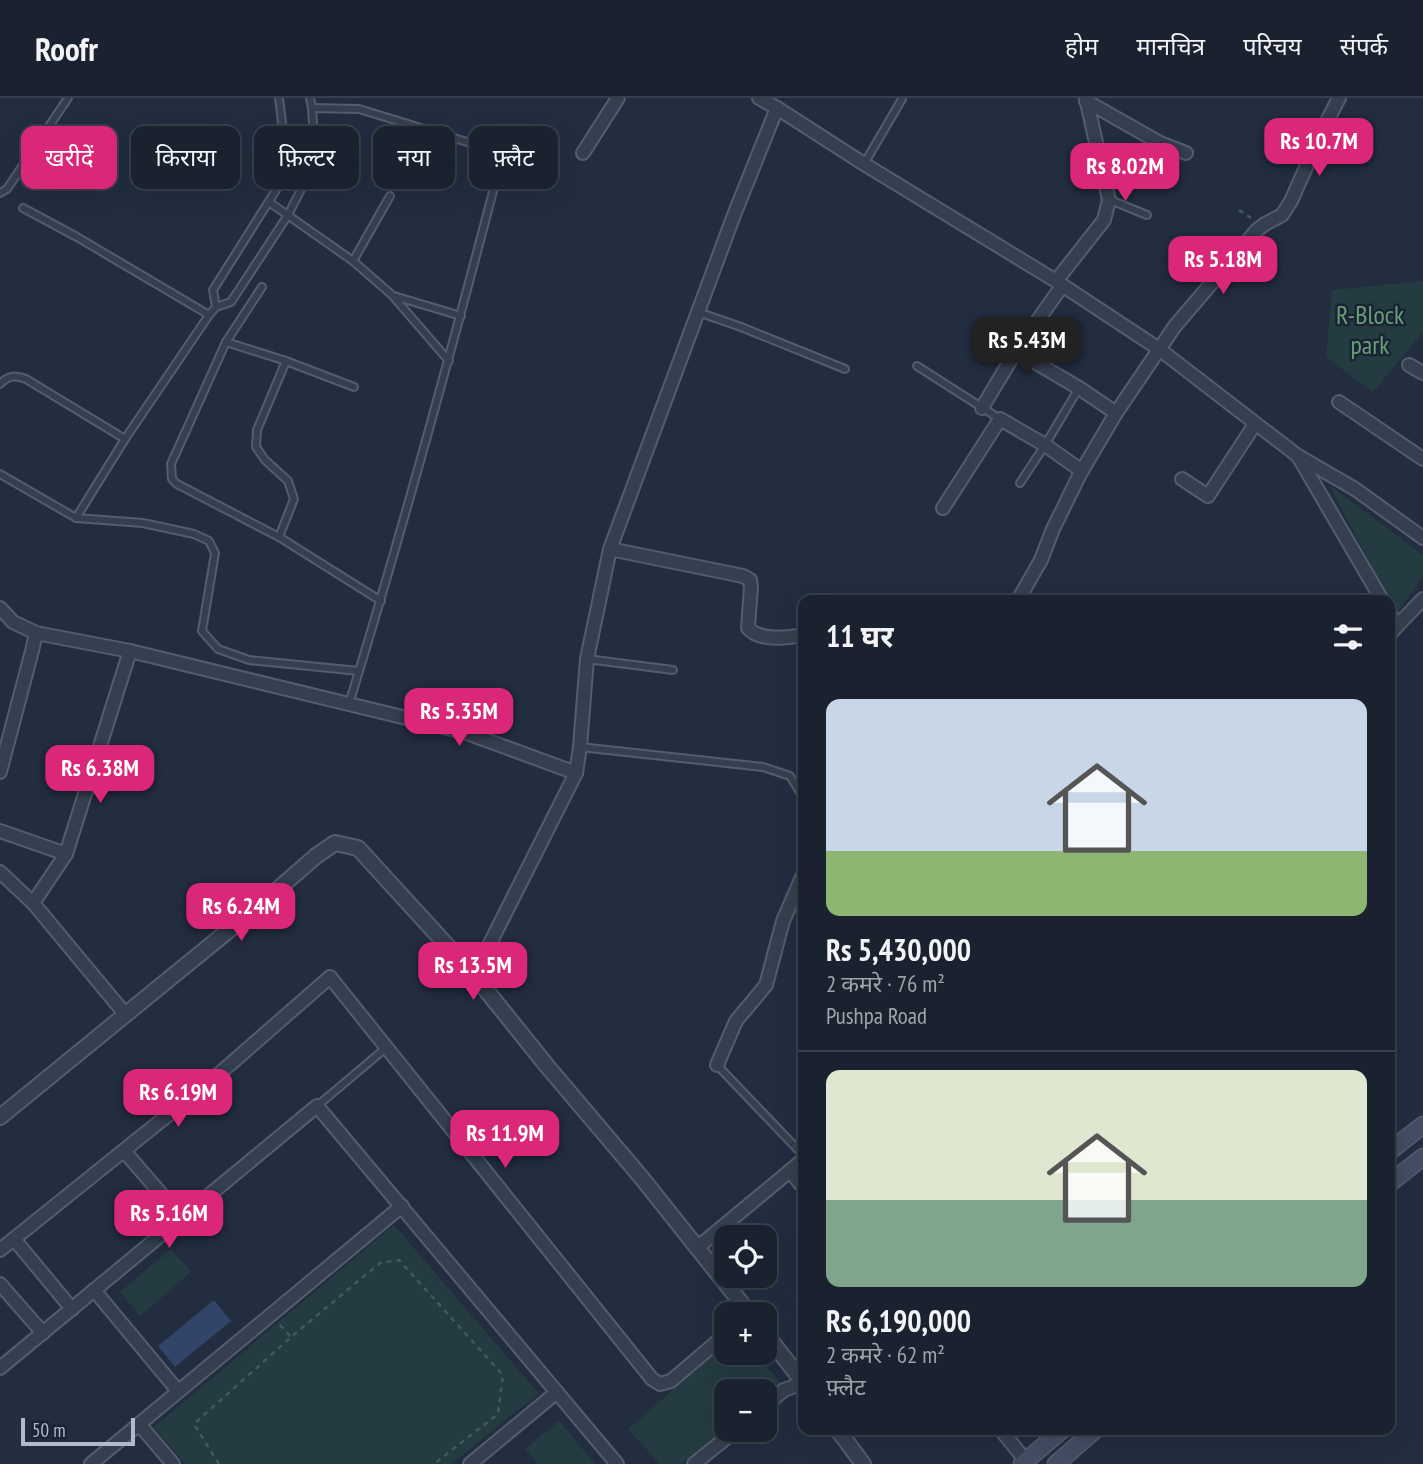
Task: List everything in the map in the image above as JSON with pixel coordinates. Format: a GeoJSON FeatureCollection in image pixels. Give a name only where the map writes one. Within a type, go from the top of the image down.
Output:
{"type":"FeatureCollection","features":[{"type":"Feature","properties":{"kind":"main road"},"geometry":{"type":"LineString","coordinates":[[1395,1147],[1423,1125]]}},
{"type":"Feature","properties":{"kind":"main road"},"geometry":{"type":"LineString","coordinates":[[1395,1180],[1423,1157]]}},
{"type":"Feature","properties":{"kind":"main road"},"geometry":{"type":"LineString","coordinates":[[1025,1462],[1056,1435]]}},
{"type":"Feature","properties":{"kind":"main road"},"geometry":{"type":"LineString","coordinates":[[1056,1464],[1089,1435]]}},
{"type":"Feature","properties":{"kind":"street"},"geometry":{"type":"LineString","coordinates":[[583,153],[618,98]]}},
{"type":"Feature","properties":{"kind":"street"},"geometry":{"type":"LineString","coordinates":[[759,98],[1059,283],[1159,349],[1298,456],[1355,489],[1423,538]]}},
{"type":"Feature","properties":{"kind":"street"},"geometry":{"type":"LineString","coordinates":[[1021,595],[1041,560],[1082,471],[1116,413],[1175,326],[1257,230],[1282,215],[1339,98]]}},
{"type":"Feature","properties":{"kind":"street"},"geometry":{"type":"LineString","coordinates":[[1086,100],[1160,143],[1186,153]]}},
{"type":"Feature","properties":{"kind":"street"},"geometry":{"type":"LineString","coordinates":[[982,408],[1059,283],[1104,220],[1109,200],[1086,100]]}},
{"type":"Feature","properties":{"kind":"street"},"geometry":{"type":"LineString","coordinates":[[474,975],[576,773],[587,659],[610,549],[734,215],[777,108]]}},
{"type":"Feature","properties":{"kind":"street"},"geometry":{"type":"LineString","coordinates":[[1016,351],[1116,413]]}},
{"type":"Feature","properties":{"kind":"street"},"geometry":{"type":"LineString","coordinates":[[1409,365],[1423,373]]}},
{"type":"Feature","properties":{"kind":"street"},"geometry":{"type":"LineString","coordinates":[[1339,402],[1423,458]]}},
{"type":"Feature","properties":{"kind":"street"},"geometry":{"type":"LineString","coordinates":[[943,508],[1000,419],[1045,445],[1082,471]]}},
{"type":"Feature","properties":{"kind":"street"},"geometry":{"type":"LineString","coordinates":[[1182,479],[1208,496],[1255,424]]}},
{"type":"Feature","properties":{"kind":"street"},"geometry":{"type":"LineString","coordinates":[[1298,456],[1379,595]]}},
{"type":"Feature","properties":{"kind":"street"},"geometry":{"type":"LineString","coordinates":[[610,549],[743,576],[750,580],[748,628],[753,634],[798,635]]}},
{"type":"Feature","properties":{"kind":"street"},"geometry":{"type":"LineString","coordinates":[[1395,628],[1423,599]]}},
{"type":"Feature","properties":{"kind":"street"},"geometry":{"type":"LineString","coordinates":[[3,614],[36,633],[130,651],[464,732],[576,773]]}},
{"type":"Feature","properties":{"kind":"street"},"geometry":{"type":"LineString","coordinates":[[0,772],[36,633]]}},
{"type":"Feature","properties":{"kind":"street"},"geometry":{"type":"LineString","coordinates":[[33,903],[66,854],[130,651]]}},
{"type":"Feature","properties":{"kind":"street"},"geometry":{"type":"LineString","coordinates":[[0,831],[66,854]]}},
{"type":"Feature","properties":{"kind":"street"},"geometry":{"type":"LineString","coordinates":[[0,1117],[316,856],[335,843],[358,848],[474,975],[641,1177],[740,1302]]}},
{"type":"Feature","properties":{"kind":"street"},"geometry":{"type":"LineString","coordinates":[[0,872],[33,903],[126,1015]]}},
{"type":"Feature","properties":{"kind":"street"},"geometry":{"type":"LineString","coordinates":[[717,1065],[736,1021],[766,985],[783,921],[798,886]]}},
{"type":"Feature","properties":{"kind":"street"},"geometry":{"type":"LineString","coordinates":[[0,1250],[219,1074],[330,977],[652,1379],[660,1384],[671,1381],[714,1345]]}},
{"type":"Feature","properties":{"kind":"street"},"geometry":{"type":"LineString","coordinates":[[0,1368],[317,1106],[617,1464]]}},
{"type":"Feature","properties":{"kind":"street"},"geometry":{"type":"LineString","coordinates":[[124,1151],[182,1218]]}},
{"type":"Feature","properties":{"kind":"street"},"geometry":{"type":"LineString","coordinates":[[697,1248],[798,1164]]}},
{"type":"Feature","properties":{"kind":"street"},"geometry":{"type":"LineString","coordinates":[[790,1171],[798,1181]]}},
{"type":"Feature","properties":{"kind":"street"},"geometry":{"type":"LineString","coordinates":[[90,1464],[402,1206]]}},
{"type":"Feature","properties":{"kind":"street"},"geometry":{"type":"LineString","coordinates":[[14,1239],[72,1309]]}},
{"type":"Feature","properties":{"kind":"street"},"geometry":{"type":"LineString","coordinates":[[0,1284],[43,1333]]}},
{"type":"Feature","properties":{"kind":"street"},"geometry":{"type":"LineString","coordinates":[[94,1290],[178,1391]]}},
{"type":"Feature","properties":{"kind":"street"},"geometry":{"type":"LineString","coordinates":[[777,1349],[798,1376]]}},
{"type":"Feature","properties":{"kind":"street"},"geometry":{"type":"LineString","coordinates":[[777,1396],[798,1385]]}},
{"type":"Feature","properties":{"kind":"street"},"geometry":{"type":"LineString","coordinates":[[470,1464],[557,1392]]}},
{"type":"Feature","properties":{"kind":"street"},"geometry":{"type":"LineString","coordinates":[[139,1424],[173,1464]]}},
{"type":"Feature","properties":{"kind":"street"},"geometry":{"type":"LineString","coordinates":[[842,1435],[863,1464]]}},
{"type":"Feature","properties":{"kind":"street"},"geometry":{"type":"LineString","coordinates":[[1005,1435],[1025,1462]]}},
{"type":"Feature","properties":{"kind":"street"},"geometry":{"type":"LineString","coordinates":[[694,1464],[721,1442]]}},
{"type":"Feature","properties":{"kind":"lane"},"geometry":{"type":"LineString","coordinates":[[0,193],[7,189],[68,98]]}},
{"type":"Feature","properties":{"kind":"lane"},"geometry":{"type":"LineString","coordinates":[[216,307],[213,290],[283,179],[286,155],[279,98]]}},
{"type":"Feature","properties":{"kind":"lane"},"geometry":{"type":"LineString","coordinates":[[76,518],[125,439],[209,315],[216,307],[231,302],[288,215],[312,168],[314,138],[310,98]]}},
{"type":"Feature","properties":{"kind":"lane"},"geometry":{"type":"LineString","coordinates":[[864,164],[902,99]]}},
{"type":"Feature","properties":{"kind":"lane"},"geometry":{"type":"LineString","coordinates":[[312,108],[359,108],[503,153],[449,361],[349,704]]}},
{"type":"Feature","properties":{"kind":"lane"},"geometry":{"type":"LineString","coordinates":[[353,261],[390,196]]}},
{"type":"Feature","properties":{"kind":"lane"},"geometry":{"type":"LineString","coordinates":[[1109,200],[1147,215]]}},
{"type":"Feature","properties":{"kind":"lane"},"geometry":{"type":"LineString","coordinates":[[269,202],[353,261],[392,295],[449,361]]}},
{"type":"Feature","properties":{"kind":"lane"},"geometry":{"type":"LineString","coordinates":[[23,208],[209,315]]}},
{"type":"Feature","properties":{"kind":"lane"},"geometry":{"type":"LineString","coordinates":[[262,287],[226,342],[171,464],[172,479],[279,537],[381,601]]}},
{"type":"Feature","properties":{"kind":"lane"},"geometry":{"type":"LineString","coordinates":[[392,295],[461,316]]}},
{"type":"Feature","properties":{"kind":"lane"},"geometry":{"type":"LineString","coordinates":[[698,312],[845,369]]}},
{"type":"Feature","properties":{"kind":"lane"},"geometry":{"type":"LineString","coordinates":[[226,342],[355,387]]}},
{"type":"Feature","properties":{"kind":"lane"},"geometry":{"type":"LineString","coordinates":[[279,537],[294,499],[288,481],[265,460],[256,447],[257,430],[286,361]]}},
{"type":"Feature","properties":{"kind":"lane"},"geometry":{"type":"LineString","coordinates":[[917,366],[1000,419]]}},
{"type":"Feature","properties":{"kind":"lane"},"geometry":{"type":"LineString","coordinates":[[0,384],[15,375],[26,379],[125,439]]}},
{"type":"Feature","properties":{"kind":"lane"},"geometry":{"type":"LineString","coordinates":[[1020,483],[1079,388]]}},
{"type":"Feature","properties":{"kind":"lane"},"geometry":{"type":"LineString","coordinates":[[0,474],[76,518],[143,523],[194,534],[209,541],[215,553],[202,631],[218,649],[249,660],[359,671]]}},
{"type":"Feature","properties":{"kind":"lane"},"geometry":{"type":"LineString","coordinates":[[587,659],[673,670]]}},
{"type":"Feature","properties":{"kind":"lane"},"geometry":{"type":"LineString","coordinates":[[580,747],[763,767],[790,776],[798,789]]}},
{"type":"Feature","properties":{"kind":"lane"},"geometry":{"type":"LineString","coordinates":[[317,1106],[387,1047]]}},
{"type":"Feature","properties":{"kind":"lane"},"geometry":{"type":"LineString","coordinates":[[717,1065],[798,1150]]}},
{"type":"Feature","properties":{"kind":"path"},"geometry":{"type":"LineString","coordinates":[[219,1464],[194,1424],[291,1337],[380,1263],[399,1260],[503,1375],[498,1413],[434,1464]]}},
{"type":"Feature","properties":{"kind":"green space","name":"R-Block park"},"geometry":{"type":"Polygon","coordinates":[[[1423,281],[1423,332],[1373,392],[1326,357],[1332,290],[1423,281]]]}},
{"type":"Feature","properties":{"kind":"green space"},"geometry":{"type":"Polygon","coordinates":[[[1329,485],[1423,555],[1423,576],[1397,614],[1395,595],[1387,595],[1329,485]]]}},
{"type":"Feature","properties":{"kind":"green space"},"geometry":{"type":"Polygon","coordinates":[[[394,1225],[539,1394],[452,1464],[185,1464],[154,1427],[394,1225]]]}},
{"type":"Feature","properties":{"kind":"green space"},"geometry":{"type":"Polygon","coordinates":[[[171,1249],[191,1272],[140,1316],[120,1292],[171,1249]]]}},
{"type":"Feature","properties":{"kind":"green space"},"geometry":{"type":"Polygon","coordinates":[[[714,1354],[714,1365],[766,1365],[777,1379],[714,1379],[714,1438],[681,1464],[660,1464],[628,1429],[714,1354]]]}},
{"type":"Feature","properties":{"kind":"green space"},"geometry":{"type":"Polygon","coordinates":[[[559,1421],[595,1464],[538,1464],[525,1449],[559,1421]]]}},
{"type":"Feature","properties":{"kind":"water"},"geometry":{"type":"Polygon","coordinates":[[[214,1300],[231,1321],[175,1367],[158,1346],[214,1300]]]}}]}
